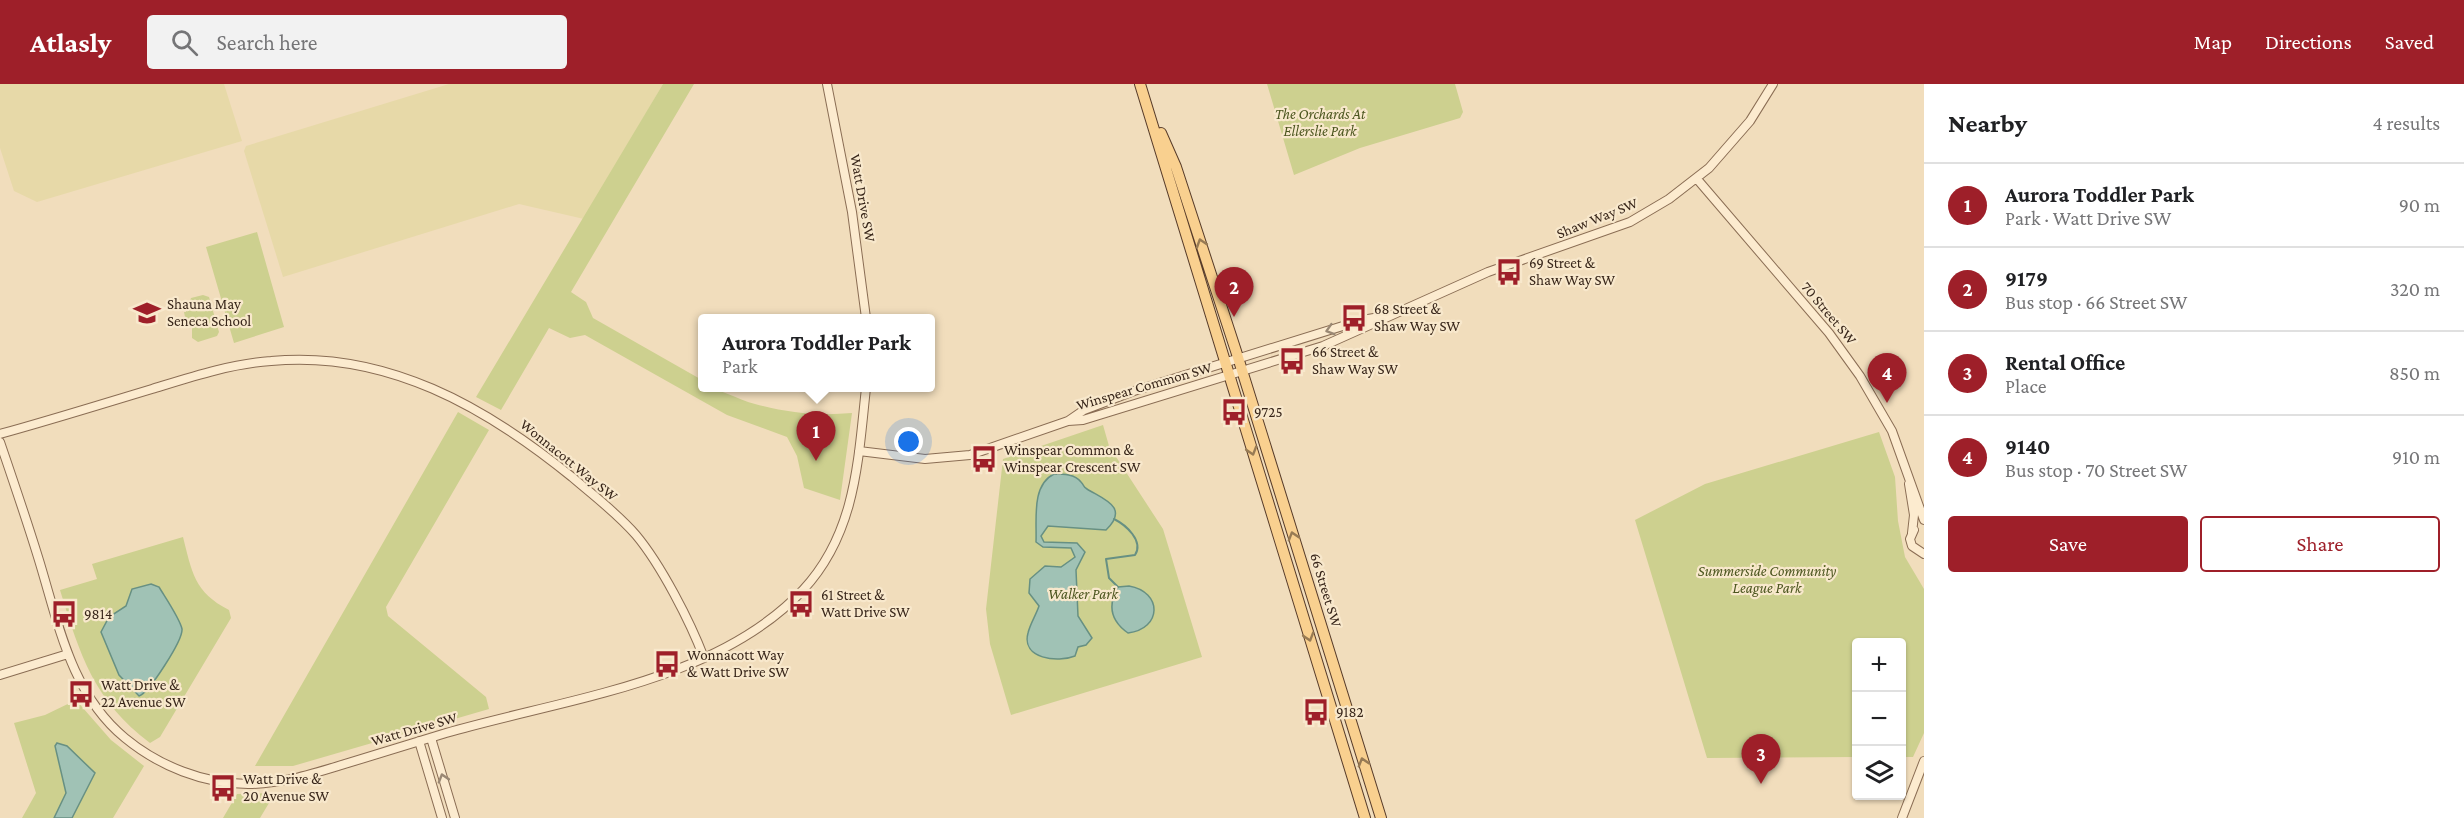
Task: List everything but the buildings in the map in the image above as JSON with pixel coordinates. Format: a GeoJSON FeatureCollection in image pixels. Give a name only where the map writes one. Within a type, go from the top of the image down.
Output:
{"type":"FeatureCollection","features":[{"type":"Feature","properties":{"kind":"main road"},"geometry":{"type":"LineString","coordinates":[[1141,88],[1176,167],[1238,358]]}},
{"type":"Feature","properties":{"kind":"main road"},"geometry":{"type":"LineString","coordinates":[[1141,88],[1224,362]]}},
{"type":"Feature","properties":{"kind":"main road","name":"66 Street SW"},"geometry":{"type":"LineString","coordinates":[[1238,358],[1381,818]]}},
{"type":"Feature","properties":{"kind":"main road","name":"66 Street SW"},"geometry":{"type":"LineString","coordinates":[[1224,362],[1365,818]]}},
{"type":"Feature","properties":{"kind":"street","name":"Watt Drive SW"},"geometry":{"type":"LineString","coordinates":[[828,84],[852,212],[865,314]]}},
{"type":"Feature","properties":{"kind":"street","name":"Shaw Way SW"},"geometry":{"type":"LineString","coordinates":[[1242,370],[1323,346],[1501,267],[1617,228],[1652,210],[1697,179],[1740,135],[1773,84]]}},
{"type":"Feature","properties":{"kind":"street","name":"70 Street SW"},"geometry":{"type":"LineString","coordinates":[[1697,179],[1855,368],[1892,431],[1924,520]]}},
{"type":"Feature","properties":{"kind":"street","name":"Shaw Way SW"},"geometry":{"type":"LineString","coordinates":[[1238,358],[1362,320],[1387,317]]}},
{"type":"Feature","properties":{"kind":"street","name":"Winspear Common SW"},"geometry":{"type":"LineString","coordinates":[[859,451],[925,459],[954,459],[980,453],[1068,420],[1084,410],[1134,391],[1238,358]]}},
{"type":"Feature","properties":{"kind":"street","name":"Wonnacott Way SW"},"geometry":{"type":"LineString","coordinates":[[0,434],[206,373],[255,362],[320,360],[399,374],[428,385],[511,430],[610,509],[635,534],[650,556],[704,658]]}},
{"type":"Feature","properties":{"kind":"street","name":"Winspear Common SW"},"geometry":{"type":"LineString","coordinates":[[1068,420],[1083,420],[1242,370]]}},
{"type":"Feature","properties":{"kind":"street","name":"Watt Drive SW"},"geometry":{"type":"LineString","coordinates":[[0,442],[68,654],[89,698],[117,731],[154,758],[207,779],[246,784],[288,780],[419,741],[612,689],[704,658],[780,611],[820,569],[834,547],[848,513],[859,451],[865,392]]}},
{"type":"Feature","properties":{"kind":"street","name":"70 Street SW"},"geometry":{"type":"LineString","coordinates":[[1909,483],[1909,495],[1914,515],[1912,533]]}},
{"type":"Feature","properties":{"kind":"street"},"geometry":{"type":"LineString","coordinates":[[1923,555],[1910,543],[1912,533],[1917,527],[1924,525]]}},
{"type":"Feature","properties":{"kind":"street"},"geometry":{"type":"LineString","coordinates":[[0,675],[68,654]]}},
{"type":"Feature","properties":{"kind":"street"},"geometry":{"type":"LineString","coordinates":[[431,738],[455,818]]}},
{"type":"Feature","properties":{"kind":"street"},"geometry":{"type":"LineString","coordinates":[[419,741],[442,818]]}},
{"type":"Feature","properties":{"kind":"street"},"geometry":{"type":"LineString","coordinates":[[1902,818],[1924,761]]}},
{"type":"Feature","properties":{"kind":"shaded area"},"geometry":{"type":"Polygon","coordinates":[[[0,84],[224,84],[242,141],[37,202],[14,191],[0,148],[0,84]]]}},
{"type":"Feature","properties":{"kind":"shaded area"},"geometry":{"type":"Polygon","coordinates":[[[449,84],[663,84],[584,219],[519,204],[283,277],[244,151],[246,146],[449,84]]]}},
{"type":"Feature","properties":{"kind":"shaded area"},"geometry":{"type":"Polygon","coordinates":[[[1054,474],[1076,477],[1085,488],[1106,500],[1115,510],[1113,522],[1106,530],[1048,526],[1041,536],[1044,542],[1077,543],[1085,552],[1076,570],[1078,616],[1092,638],[1086,645],[1078,647],[1075,656],[1060,659],[1035,654],[1027,642],[1029,630],[1039,606],[1029,593],[1030,579],[1045,566],[1061,567],[1075,557],[1071,548],[1043,547],[1036,542],[1038,495],[1047,479],[1054,474]]]}},
{"type":"Feature","properties":{"kind":"shaded area"},"geometry":{"type":"Polygon","coordinates":[[[151,584],[159,587],[182,629],[165,666],[144,693],[139,696],[119,675],[101,632],[109,617],[126,606],[132,589],[151,584]]]}},
{"type":"Feature","properties":{"kind":"shaded area"},"geometry":{"type":"Polygon","coordinates":[[[1129,586],[1148,595],[1153,602],[1154,610],[1147,625],[1128,633],[1114,618],[1112,607],[1118,587],[1129,586]]]}},
{"type":"Feature","properties":{"kind":"shaded area"},"geometry":{"type":"Polygon","coordinates":[[[57,743],[67,746],[95,773],[72,818],[54,818],[66,793],[55,746],[57,743]]]}},
{"type":"Feature","properties":{"kind":"green space"},"geometry":{"type":"Polygon","coordinates":[[[663,84],[694,84],[571,292],[586,302],[593,318],[698,378],[698,392],[721,392],[779,410],[815,414],[852,413],[840,500],[804,488],[797,456],[787,437],[727,415],[585,335],[570,338],[549,328],[501,410],[476,397],[663,84]]]}},
{"type":"Feature","properties":{"kind":"green space","name":"The Orchards At Ellerslie Park"},"geometry":{"type":"Polygon","coordinates":[[[1267,84],[1455,84],[1463,112],[1460,118],[1360,148],[1294,175],[1267,84]]]}},
{"type":"Feature","properties":{"kind":"green space"},"geometry":{"type":"Polygon","coordinates":[[[257,232],[284,327],[234,343],[206,247],[257,232]]]}},
{"type":"Feature","properties":{"kind":"green space"},"geometry":{"type":"Polygon","coordinates":[[[203,295],[209,297],[219,332],[217,336],[198,342],[192,338],[192,323],[185,317],[184,312],[191,298],[203,295]]]}},
{"type":"Feature","properties":{"kind":"green space"},"geometry":{"type":"Polygon","coordinates":[[[458,412],[489,430],[386,607],[388,616],[486,697],[489,709],[293,766],[255,766],[458,412]]]}},
{"type":"Feature","properties":{"kind":"green space","name":"Walker Park"},"geometry":{"type":"Polygon","coordinates":[[[1103,425],[1109,446],[1163,529],[1202,657],[1011,715],[990,644],[986,609],[1003,459],[1103,425]]]}},
{"type":"Feature","properties":{"kind":"green space","name":"Summerside Community League Park"},"geometry":{"type":"Polygon","coordinates":[[[1879,432],[1895,477],[1898,521],[1905,557],[1924,589],[1924,733],[1913,757],[1906,757],[1906,638],[1852,638],[1852,757],[1707,758],[1635,520],[1705,484],[1879,432]]]}},
{"type":"Feature","properties":{"kind":"green space"},"geometry":{"type":"Polygon","coordinates":[[[183,537],[196,580],[208,596],[229,610],[231,618],[160,737],[150,743],[115,711],[102,693],[82,656],[60,590],[97,579],[92,564],[183,537]]]}},
{"type":"Feature","properties":{"kind":"green space"},"geometry":{"type":"Polygon","coordinates":[[[76,700],[111,740],[144,766],[113,818],[22,818],[36,793],[14,723],[45,715],[76,700]]]}},
{"type":"Feature","properties":{"kind":"green space"},"geometry":{"type":"Polygon","coordinates":[[[275,793],[260,818],[223,818],[237,794],[275,793]]]}},
{"type":"Feature","properties":{"kind":"waterway"},"geometry":{"type":"LineString","coordinates":[[1114,519],[1128,529],[1137,544],[1135,555],[1106,559],[1109,578],[1118,587]]}},
{"type":"Feature","properties":{"kind":"place","name":"69 Street & Shaw Way SW"},"geometry":{"type":"Point","coordinates":[1509,272]}},
{"type":"Feature","properties":{"kind":"place","name":"Shauna May Seneca School"},"geometry":{"type":"Point","coordinates":[147,313]}},
{"type":"Feature","properties":{"kind":"place","name":"9179"},"geometry":{"type":"Point","coordinates":[1234,317]}},
{"type":"Feature","properties":{"kind":"place","name":"68 Street & Shaw Way SW"},"geometry":{"type":"Point","coordinates":[1354,318]}},
{"type":"Feature","properties":{"kind":"place","name":"66 Street & Shaw Way SW"},"geometry":{"type":"Point","coordinates":[1292,361]}},
{"type":"Feature","properties":{"kind":"place","name":"9140"},"geometry":{"type":"Point","coordinates":[1887,403]}},
{"type":"Feature","properties":{"kind":"place","name":"9725"},"geometry":{"type":"Point","coordinates":[1234,412]}},
{"type":"Feature","properties":{"kind":"place","name":"Winspear Common & Winspear Crescent SW"},"geometry":{"type":"Point","coordinates":[984,459]}},
{"type":"Feature","properties":{"kind":"place","name":"Aurora Toddler Park"},"geometry":{"type":"Point","coordinates":[816,461]}},
{"type":"Feature","properties":{"kind":"place","name":"61 Street & Watt Drive SW"},"geometry":{"type":"Point","coordinates":[801,604]}},
{"type":"Feature","properties":{"kind":"place","name":"9814"},"geometry":{"type":"Point","coordinates":[64,614]}},
{"type":"Feature","properties":{"kind":"place","name":"Wonnacott Way & Watt Drive SW"},"geometry":{"type":"Point","coordinates":[667,664]}},
{"type":"Feature","properties":{"kind":"place","name":"Watt Drive & 22 Avenue SW"},"geometry":{"type":"Point","coordinates":[81,694]}},
{"type":"Feature","properties":{"kind":"place","name":"9182"},"geometry":{"type":"Point","coordinates":[1316,712]}},
{"type":"Feature","properties":{"kind":"place","name":"Rental Office"},"geometry":{"type":"Point","coordinates":[1761,784]}},
{"type":"Feature","properties":{"kind":"place","name":"Watt Drive & 20 Avenue SW"},"geometry":{"type":"Point","coordinates":[223,788]}}]}
